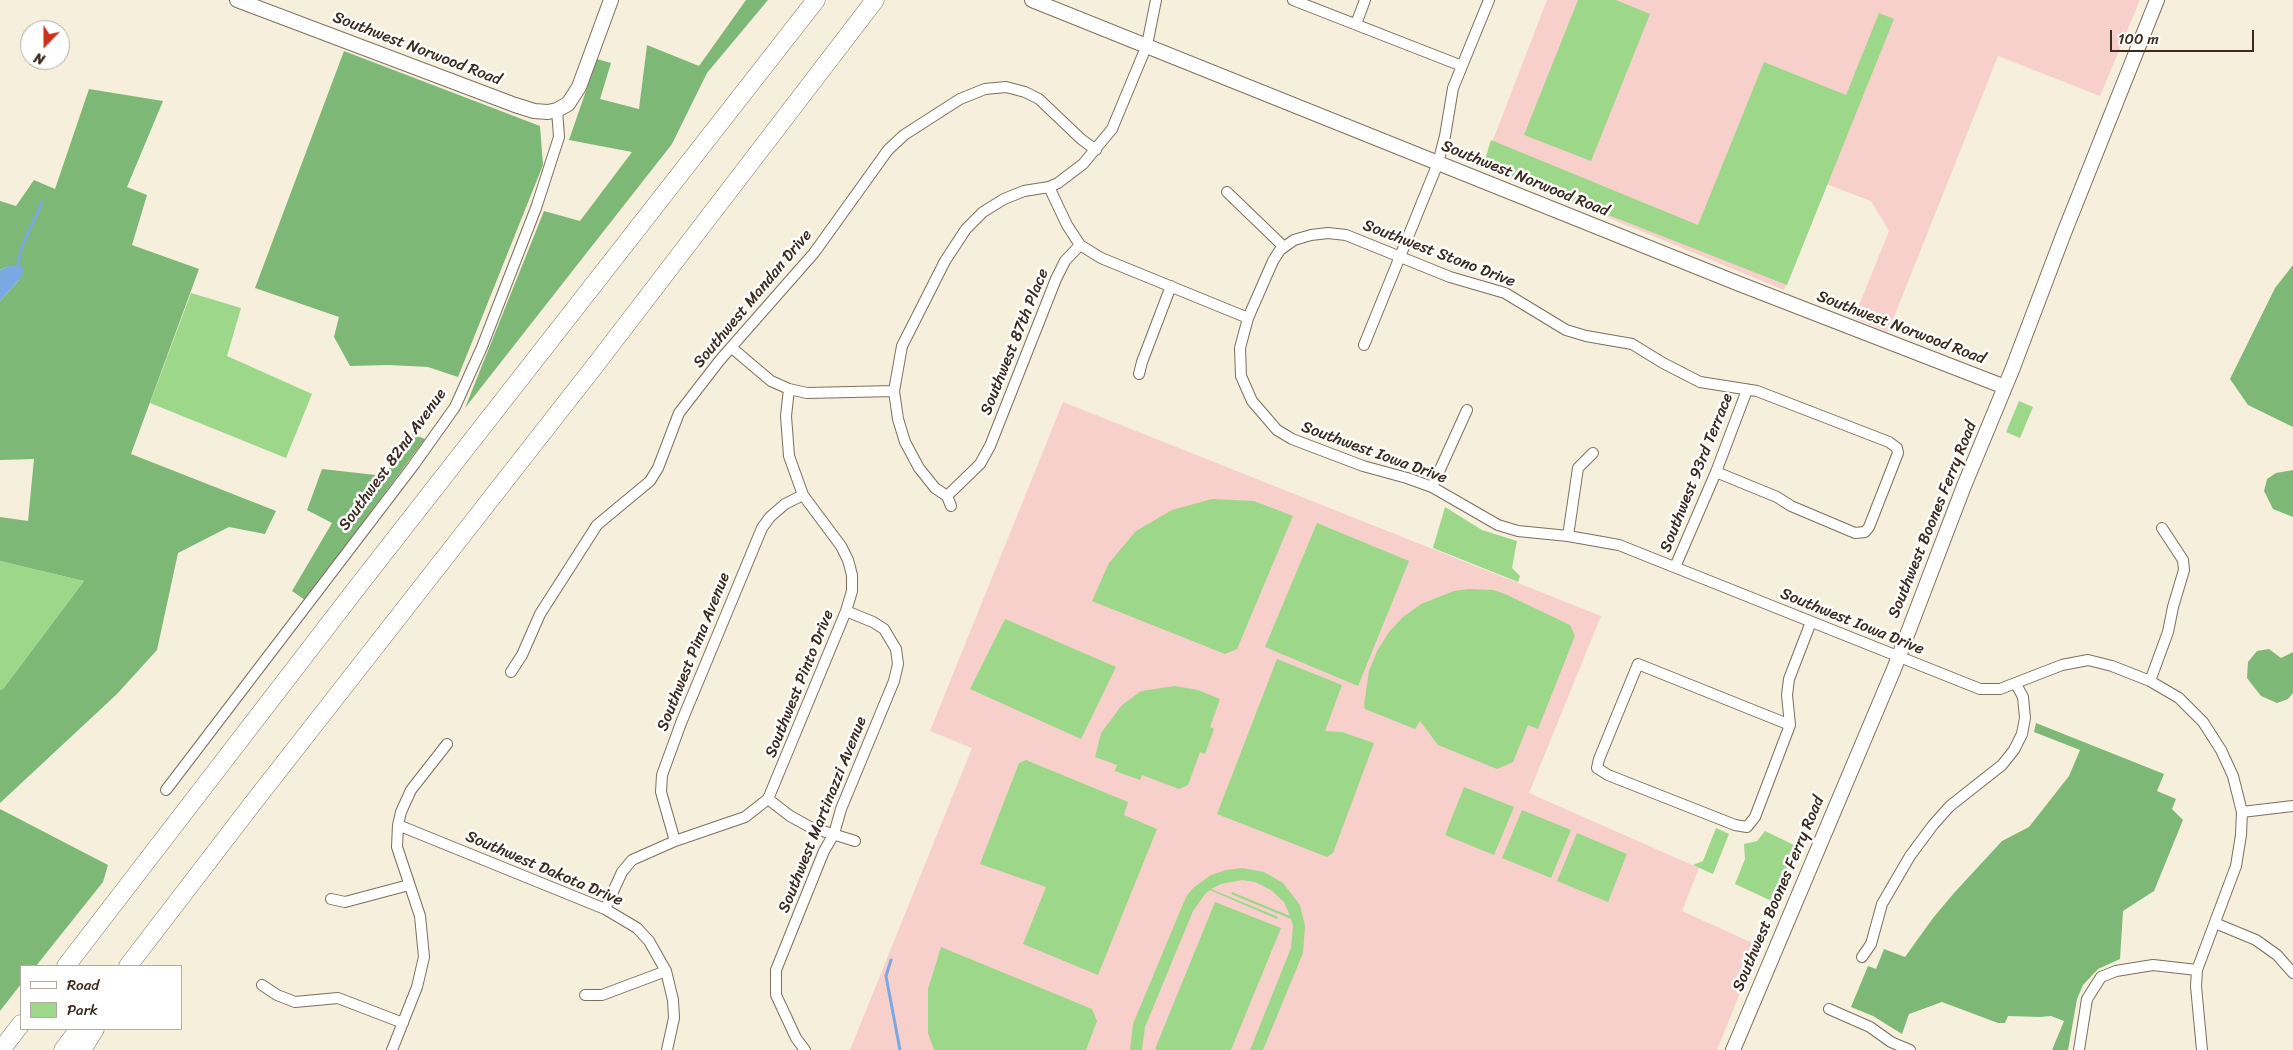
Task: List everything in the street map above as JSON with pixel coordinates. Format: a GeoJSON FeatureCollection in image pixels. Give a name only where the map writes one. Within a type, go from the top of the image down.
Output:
{"type":"FeatureCollection","features":[{"type":"Feature","properties":{"kind":"highway"},"geometry":{"type":"LineString","coordinates":[[67,965],[401,531],[816,0]]}},
{"type":"Feature","properties":{"kind":"highway"},"geometry":{"type":"LineString","coordinates":[[129,965],[597,363],[875,0]]}},
{"type":"Feature","properties":{"kind":"highway"},"geometry":{"type":"LineString","coordinates":[[136,965],[166,917]]}},
{"type":"Feature","properties":{"kind":"highway"},"geometry":{"type":"LineString","coordinates":[[1,1050],[20,1025]]}},
{"type":"Feature","properties":{"kind":"highway"},"geometry":{"type":"LineString","coordinates":[[63,1050],[78,1030]]}},
{"type":"Feature","properties":{"kind":"highway"},"geometry":{"type":"LineString","coordinates":[[82,1050],[94,1030]]}},
{"type":"Feature","properties":{"kind":"street","name":"Southwest Norwood Road"},"geometry":{"type":"LineString","coordinates":[[237,0],[515,105],[534,111],[548,112],[558,110]]}},
{"type":"Feature","properties":{"kind":"street"},"geometry":{"type":"LineString","coordinates":[[558,110],[573,98],[579,87],[611,0]]}},
{"type":"Feature","properties":{"kind":"street","name":"Southwest Norwood Road"},"geometry":{"type":"LineString","coordinates":[[1032,0],[1763,293],[2005,387]]}},
{"type":"Feature","properties":{"kind":"street"},"geometry":{"type":"LineString","coordinates":[[951,506],[947,496],[935,488],[919,468],[906,442],[898,419],[894,391],[902,346],[945,261],[966,229],[983,212],[1004,199],[1024,192],[1049,187],[1083,164],[1112,129],[1147,45],[1156,0]]}},
{"type":"Feature","properties":{"kind":"street"},"geometry":{"type":"LineString","coordinates":[[1293,0],[1462,66]]}},
{"type":"Feature","properties":{"kind":"street"},"geometry":{"type":"LineString","coordinates":[[1356,24],[1365,0]]}},
{"type":"Feature","properties":{"kind":"street"},"geometry":{"type":"LineString","coordinates":[[1364,345],[1438,163],[1445,136],[1449,103],[1489,0]]}},
{"type":"Feature","properties":{"kind":"street","name":"Southwest Boones Ferry Road"},"geometry":{"type":"LineString","coordinates":[[1733,1050],[1898,656],[2157,0]]}},
{"type":"Feature","properties":{"kind":"street","name":"Southwest Mandan Drive"},"geometry":{"type":"LineString","coordinates":[[511,672],[522,655],[540,614],[568,574],[600,521],[650,481],[658,468],[679,413],[814,253],[888,150],[904,135],[960,99],[985,89],[1006,87],[1025,92],[1039,99],[1096,150]]}},
{"type":"Feature","properties":{"kind":"street","name":"Southwest 82nd Avenue"},"geometry":{"type":"LineString","coordinates":[[166,790],[413,466],[455,407],[482,347],[536,208],[559,137],[558,110]]}},
{"type":"Feature","properties":{"kind":"street"},"geometry":{"type":"LineString","coordinates":[[1049,187],[1067,225],[1080,245],[1101,258],[1248,318],[1273,261],[1284,247],[1227,192]]}},
{"type":"Feature","properties":{"kind":"street","name":"Southwest Stono Drive"},"geometry":{"type":"LineString","coordinates":[[1284,247],[1294,240],[1328,233],[1346,235],[1450,277],[1505,293],[1566,330],[1586,336],[1632,344],[1700,382],[1757,391],[1888,442],[1897,448],[1896,459],[1869,527],[1865,532],[1855,533],[1791,506],[1777,497],[1716,472]]}},
{"type":"Feature","properties":{"kind":"street","name":"Southwest 87th Place"},"geometry":{"type":"LineString","coordinates":[[947,496],[980,464],[990,446],[1056,279],[1065,261],[1080,245]]}},
{"type":"Feature","properties":{"kind":"street"},"geometry":{"type":"LineString","coordinates":[[1139,374],[1171,286]]}},
{"type":"Feature","properties":{"kind":"street","name":"Southwest Iowa Drive"},"geometry":{"type":"LineString","coordinates":[[1248,318],[1240,348],[1242,381],[1252,401],[1277,430],[1292,439],[1363,466],[1432,487],[1498,525],[1518,530],[1618,545],[1980,689],[2000,689],[2062,665],[2088,660],[2112,666],[2150,680],[2179,698],[2203,722],[2221,750],[2233,776],[2242,812],[2241,835],[2236,866],[2202,952],[2198,970],[2197,1001],[2202,1050]]}},
{"type":"Feature","properties":{"kind":"street"},"geometry":{"type":"LineString","coordinates":[[732,348],[771,381],[789,389],[807,393],[894,391]]}},
{"type":"Feature","properties":{"kind":"street","name":"Southwest Pinto Drive"},"geometry":{"type":"LineString","coordinates":[[605,909],[622,872],[632,860],[676,841],[745,817],[768,798],[846,611],[852,591],[852,575],[848,560],[841,546],[803,495],[789,456],[786,416],[789,389]]}},
{"type":"Feature","properties":{"kind":"street","name":"Southwest 93rd Terrace"},"geometry":{"type":"LineString","coordinates":[[1675,567],[1716,472],[1748,390]]}},
{"type":"Feature","properties":{"kind":"street"},"geometry":{"type":"LineString","coordinates":[[1432,487],[1467,410]]}},
{"type":"Feature","properties":{"kind":"street"},"geometry":{"type":"LineString","coordinates":[[1568,536],[1578,468],[1593,453]]}},
{"type":"Feature","properties":{"kind":"street","name":"Southwest Pima Avenue"},"geometry":{"type":"LineString","coordinates":[[676,841],[661,792],[662,775],[681,723],[762,528],[770,517],[786,504],[803,495]]}},
{"type":"Feature","properties":{"kind":"street"},"geometry":{"type":"LineString","coordinates":[[2150,680],[2168,632],[2173,606],[2184,570],[2183,560],[2162,528]]}},
{"type":"Feature","properties":{"kind":"street","name":"Southwest Martinazzi Avenue"},"geometry":{"type":"LineString","coordinates":[[805,1050],[796,1038],[776,995],[774,977],[824,851],[834,834],[841,809],[894,680],[898,664],[896,648],[884,629],[873,622],[846,611]]}},
{"type":"Feature","properties":{"kind":"street"},"geometry":{"type":"LineString","coordinates":[[1790,725],[1638,664],[1599,759],[1598,768],[1608,775],[1735,825],[1747,827],[1755,817],[1790,725],[1787,695],[1789,680],[1811,622]]}},
{"type":"Feature","properties":{"kind":"street"},"geometry":{"type":"LineString","coordinates":[[1862,957],[1871,944],[1882,904],[1897,876],[1916,848],[1950,806],[2002,766],[2014,750],[2022,734],[2026,718],[2023,697],[2016,684]]}},
{"type":"Feature","properties":{"kind":"street"},"geometry":{"type":"LineString","coordinates":[[392,1050],[417,986],[424,957],[420,916],[397,847],[398,825],[401,812],[411,790],[447,744]]}},
{"type":"Feature","properties":{"kind":"street"},"geometry":{"type":"LineString","coordinates":[[768,798],[790,816],[810,827],[855,841]]}},
{"type":"Feature","properties":{"kind":"street"},"geometry":{"type":"LineString","coordinates":[[2242,812],[2293,806]]}},
{"type":"Feature","properties":{"kind":"street","name":"Southwest Dakota Drive"},"geometry":{"type":"LineString","coordinates":[[398,825],[605,909],[637,928],[649,940],[666,971],[673,1000],[674,1018],[668,1050]]}},
{"type":"Feature","properties":{"kind":"street"},"geometry":{"type":"LineString","coordinates":[[331,899],[345,902],[409,886]]}},
{"type":"Feature","properties":{"kind":"street"},"geometry":{"type":"LineString","coordinates":[[2215,923],[2256,940],[2277,954],[2293,972]]}},
{"type":"Feature","properties":{"kind":"street"},"geometry":{"type":"LineString","coordinates":[[2080,1050],[2087,999],[2100,977],[2116,971],[2153,966],[2198,970]]}},
{"type":"Feature","properties":{"kind":"street"},"geometry":{"type":"LineString","coordinates":[[585,995],[602,996],[666,971]]}},
{"type":"Feature","properties":{"kind":"street"},"geometry":{"type":"LineString","coordinates":[[262,985],[277,995],[295,1002],[338,998],[403,1023]]}},
{"type":"Feature","properties":{"kind":"street"},"geometry":{"type":"LineString","coordinates":[[1829,1009],[1870,1027],[1891,1042],[1910,1050]]}},
{"type":"Feature","properties":{"kind":"shaded area"},"geometry":{"type":"Polygon","coordinates":[[[1547,0],[2140,0],[2100,96],[1998,56],[1888,332],[1854,318],[1889,231],[1871,201],[1826,184],[1784,290],[1483,166],[1547,0]]]}},
{"type":"Feature","properties":{"kind":"shaded area"},"geometry":{"type":"Polygon","coordinates":[[[1063,402],[1601,616],[1529,793],[1699,868],[1682,911],[1759,946],[1717,1050],[850,1050],[972,748],[930,731],[1063,402]]]}},
{"type":"Feature","properties":{"kind":"green space"},"geometry":{"type":"Polygon","coordinates":[[[746,0],[768,0],[707,73],[672,144],[465,408],[544,211],[580,221],[632,152],[569,140],[597,59],[611,63],[600,99],[639,109],[647,45],[699,66],[746,0]]]}},
{"type":"Feature","properties":{"kind":"green space"},"geometry":{"type":"Polygon","coordinates":[[[1578,0],[1616,0],[1650,14],[1591,161],[1524,135],[1578,0]]]}},
{"type":"Feature","properties":{"kind":"green space"},"geometry":{"type":"Polygon","coordinates":[[[1879,13],[1894,19],[1787,285],[1483,166],[1491,140],[1698,225],[1764,62],[1846,95],[1879,13]]]}},
{"type":"Feature","properties":{"kind":"green space"},"geometry":{"type":"Polygon","coordinates":[[[344,51],[540,126],[543,165],[458,377],[428,367],[350,366],[334,337],[339,317],[255,288],[344,51]]]}},
{"type":"Feature","properties":{"kind":"green space"},"geometry":{"type":"Polygon","coordinates":[[[89,89],[163,101],[127,187],[147,195],[132,245],[199,269],[131,454],[276,511],[265,534],[229,527],[178,553],[157,650],[117,694],[0,803],[0,690],[3,689],[84,581],[0,561],[0,517],[28,521],[34,459],[0,460],[0,301],[19,280],[9,266],[0,270],[0,201],[16,206],[34,180],[55,189],[89,89]]]}},
{"type":"Feature","properties":{"kind":"green space"},"geometry":{"type":"Polygon","coordinates":[[[2293,265],[2293,427],[2248,405],[2230,379],[2275,288],[2293,265]]]}},
{"type":"Feature","properties":{"kind":"green space"},"geometry":{"type":"Polygon","coordinates":[[[191,293],[241,308],[227,356],[312,394],[286,458],[150,403],[191,293]]]}},
{"type":"Feature","properties":{"kind":"green space"},"geometry":{"type":"Polygon","coordinates":[[[2019,401],[2033,407],[2020,438],[2006,432],[2019,401]]]}},
{"type":"Feature","properties":{"kind":"green space"},"geometry":{"type":"Polygon","coordinates":[[[409,433],[425,439],[305,600],[292,591],[332,523],[307,510],[322,469],[385,476],[409,433]]]}},
{"type":"Feature","properties":{"kind":"green space"},"geometry":{"type":"Polygon","coordinates":[[[2293,470],[2293,517],[2273,509],[2264,491],[2267,479],[2276,473],[2293,470]]]}},
{"type":"Feature","properties":{"kind":"green space"},"geometry":{"type":"Polygon","coordinates":[[[1212,499],[1254,501],[1293,516],[1237,649],[1225,654],[1092,601],[1109,563],[1136,531],[1172,510],[1212,499]]]}},
{"type":"Feature","properties":{"kind":"green space"},"geometry":{"type":"Polygon","coordinates":[[[1445,507],[1482,530],[1517,541],[1512,568],[1520,576],[1518,582],[1433,548],[1445,507]]]}},
{"type":"Feature","properties":{"kind":"green space"},"geometry":{"type":"Polygon","coordinates":[[[1317,523],[1409,561],[1358,686],[1265,647],[1317,523]]]}},
{"type":"Feature","properties":{"kind":"green space"},"geometry":{"type":"Polygon","coordinates":[[[0,561],[84,581],[3,689],[0,690],[0,561]]]}},
{"type":"Feature","properties":{"kind":"green space"},"geometry":{"type":"Polygon","coordinates":[[[1468,589],[1493,590],[1505,594],[1570,625],[1575,636],[1538,729],[1528,725],[1513,762],[1497,769],[1438,745],[1420,721],[1415,729],[1365,709],[1364,705],[1369,671],[1377,651],[1389,632],[1403,617],[1421,604],[1454,591],[1468,589]]]}},
{"type":"Feature","properties":{"kind":"green space"},"geometry":{"type":"Polygon","coordinates":[[[1005,619],[1116,667],[1081,739],[970,689],[1005,619]]]}},
{"type":"Feature","properties":{"kind":"green space"},"geometry":{"type":"Polygon","coordinates":[[[2269,649],[2281,658],[2293,652],[2293,693],[2288,699],[2277,703],[2261,696],[2247,678],[2248,662],[2257,651],[2269,649]]]}},
{"type":"Feature","properties":{"kind":"green space"},"geometry":{"type":"Polygon","coordinates":[[[1277,659],[1342,685],[1325,731],[1342,732],[1374,743],[1333,853],[1327,857],[1217,814],[1277,659]]]}},
{"type":"Feature","properties":{"kind":"green space"},"geometry":{"type":"Polygon","coordinates":[[[1175,686],[1198,690],[1220,699],[1210,727],[1214,729],[1205,754],[1200,752],[1188,785],[1179,789],[1142,775],[1140,780],[1115,771],[1117,765],[1095,757],[1101,733],[1122,705],[1141,691],[1175,686]]]}},
{"type":"Feature","properties":{"kind":"green space"},"geometry":{"type":"Polygon","coordinates":[[[2036,723],[2164,774],[2157,791],[2176,799],[2172,809],[2183,820],[2154,891],[2123,911],[2120,959],[2098,969],[2083,985],[2077,999],[2068,1050],[2052,1050],[2064,1021],[2051,1016],[2008,1016],[2005,1023],[1998,1023],[1942,1002],[1909,1014],[1902,1034],[1873,1016],[1851,1007],[1868,966],[1876,969],[1884,949],[1905,957],[1954,893],[2002,841],[2029,827],[2069,776],[2080,750],[2034,732],[2036,723]]]}},
{"type":"Feature","properties":{"kind":"green space"},"geometry":{"type":"Polygon","coordinates":[[[1026,760],[1128,802],[1124,815],[1157,829],[1098,975],[1023,944],[1046,887],[980,864],[1019,763],[1026,760]]]}},
{"type":"Feature","properties":{"kind":"green space"},"geometry":{"type":"Polygon","coordinates":[[[1464,787],[1514,807],[1494,855],[1445,835],[1464,787]]]}},
{"type":"Feature","properties":{"kind":"green space"},"geometry":{"type":"Polygon","coordinates":[[[0,809],[108,865],[103,882],[37,965],[20,965],[20,985],[0,1011],[0,809]]]}},
{"type":"Feature","properties":{"kind":"green space"},"geometry":{"type":"Polygon","coordinates":[[[1522,810],[1571,830],[1551,878],[1502,858],[1522,810]]]}},
{"type":"Feature","properties":{"kind":"green space"},"geometry":{"type":"Polygon","coordinates":[[[1716,828],[1729,834],[1713,874],[1693,865],[1703,861],[1716,828]]]}},
{"type":"Feature","properties":{"kind":"green space"},"geometry":{"type":"Polygon","coordinates":[[[1765,831],[1798,847],[1776,903],[1735,884],[1745,859],[1744,844],[1757,841],[1765,831]]]}},
{"type":"Feature","properties":{"kind":"green space"},"geometry":{"type":"Polygon","coordinates":[[[1577,833],[1627,854],[1608,902],[1557,881],[1577,833]]]}},
{"type":"Feature","properties":{"kind":"green space"},"geometry":{"type":"Polygon","coordinates":[[[1242,868],[1264,872],[1283,883],[1300,905],[1305,926],[1303,953],[1263,1050],[1250,1050],[1291,948],[1293,926],[1291,919],[1231,894],[1232,892],[1290,916],[1284,902],[1271,890],[1255,882],[1242,880],[1221,884],[1211,889],[1278,917],[1277,919],[1210,890],[1206,893],[1193,911],[1145,1027],[1142,1050],[1130,1050],[1133,1024],[1186,897],[1193,888],[1211,875],[1226,870],[1242,868]]]}},
{"type":"Feature","properties":{"kind":"green space"},"geometry":{"type":"Polygon","coordinates":[[[1215,902],[1281,928],[1231,1050],[1157,1050],[1155,1049],[1215,902]]]}},
{"type":"Feature","properties":{"kind":"green space"},"geometry":{"type":"Polygon","coordinates":[[[941,947],[1092,1009],[1097,1021],[1086,1050],[934,1050],[928,1033],[928,989],[941,947]]]}},
{"type":"Feature","properties":{"kind":"water"},"geometry":{"type":"Polygon","coordinates":[[[20,265],[24,270],[19,280],[0,301],[0,270],[9,266],[20,265]]]}},
{"type":"Feature","properties":{"kind":"waterway"},"geometry":{"type":"LineString","coordinates":[[18,266],[21,249],[42,202]]}},
{"type":"Feature","properties":{"kind":"waterway"},"geometry":{"type":"LineString","coordinates":[[891,960],[886,976],[900,1050]]}}]}
